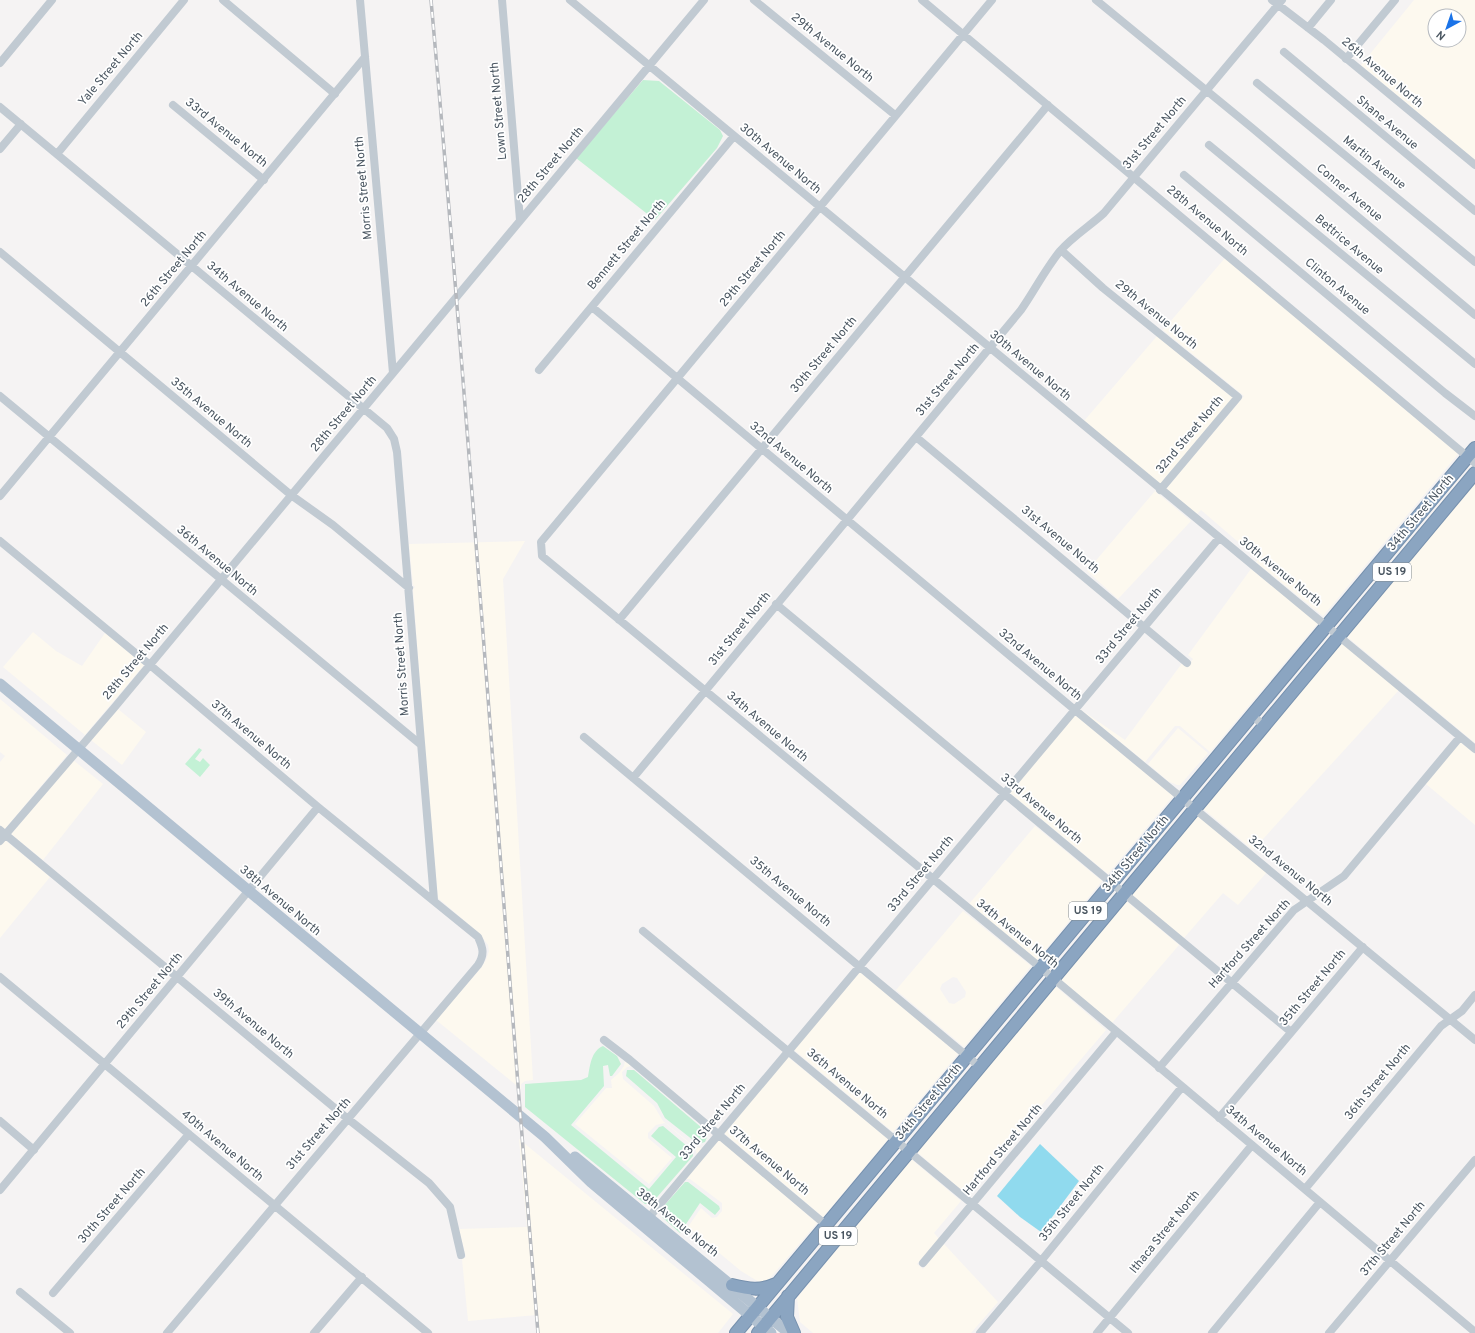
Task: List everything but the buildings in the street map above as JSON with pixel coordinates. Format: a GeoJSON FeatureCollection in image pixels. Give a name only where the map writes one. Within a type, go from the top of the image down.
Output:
{"type":"FeatureCollection","features":[{"type":"Feature","properties":{"kind":"highway","name":"34th Street North"},"geometry":{"type":"LineString","coordinates":[[736,1333],[1327,625],[1473,456]]}},
{"type":"Feature","properties":{"kind":"highway","name":"34th Street North"},"geometry":{"type":"LineString","coordinates":[[766,1327],[788,1296],[1475,473]]}},
{"type":"Feature","properties":{"kind":"highway"},"geometry":{"type":"LineString","coordinates":[[838,1236],[840,1220],[854,1198],[854,1191]]}},
{"type":"Feature","properties":{"kind":"highway"},"geometry":{"type":"LineString","coordinates":[[732,1285],[755,1290],[765,1289],[777,1283]]}},
{"type":"Feature","properties":{"kind":"highway"},"geometry":{"type":"LineString","coordinates":[[788,1296],[786,1317],[794,1333]]}},
{"type":"Feature","properties":{"kind":"main road","name":"38th Avenue North"},"geometry":{"type":"LineString","coordinates":[[0,684],[545,1137],[591,1182],[732,1285],[758,1306],[766,1327]]}},
{"type":"Feature","properties":{"kind":"main road","name":"38th Avenue North"},"geometry":{"type":"LineString","coordinates":[[645,1221],[750,1316],[766,1327],[789,1333]]}},
{"type":"Feature","properties":{"kind":"street"},"geometry":{"type":"LineString","coordinates":[[0,63],[52,0]]}},
{"type":"Feature","properties":{"kind":"street","name":"Yale Street North"},"geometry":{"type":"LineString","coordinates":[[56,154],[184,0]]}},
{"type":"Feature","properties":{"kind":"street"},"geometry":{"type":"LineString","coordinates":[[223,0],[335,94]]}},
{"type":"Feature","properties":{"kind":"street","name":"Morris Street North"},"geometry":{"type":"LineString","coordinates":[[360,0],[393,373]]}},
{"type":"Feature","properties":{"kind":"street","name":"Lown Street North"},"geometry":{"type":"LineString","coordinates":[[502,0],[520,220]]}},
{"type":"Feature","properties":{"kind":"street","name":"30th Avenue North"},"geometry":{"type":"LineString","coordinates":[[570,0],[1160,490],[1327,625],[1475,749]]}},
{"type":"Feature","properties":{"kind":"street","name":"28th Street North"},"geometry":{"type":"LineString","coordinates":[[2,835],[150,665],[704,0]]}},
{"type":"Feature","properties":{"kind":"street","name":"29th Avenue North"},"geometry":{"type":"LineString","coordinates":[[754,0],[895,115]]}},
{"type":"Feature","properties":{"kind":"street","name":"28th Avenue North"},"geometry":{"type":"LineString","coordinates":[[922,0],[1473,456]]}},
{"type":"Feature","properties":{"kind":"street","name":"29th Street North"},"geometry":{"type":"LineString","coordinates":[[542,556],[541,542],[992,0]]}},
{"type":"Feature","properties":{"kind":"street","name":"Conner Avenue"},"geometry":{"type":"LineString","coordinates":[[1096,0],[1251,127],[1475,315]]}},
{"type":"Feature","properties":{"kind":"street"},"geometry":{"type":"LineString","coordinates":[[1308,28],[1331,0]]}},
{"type":"Feature","properties":{"kind":"street"},"geometry":{"type":"LineString","coordinates":[[1346,59],[1395,0]]}},
{"type":"Feature","properties":{"kind":"street","name":"31st Street North"},"geometry":{"type":"LineString","coordinates":[[632,778],[1021,310],[1042,274],[1061,250],[1074,236],[1088,228],[1104,213],[1206,91],[1277,2]]}},
{"type":"Feature","properties":{"kind":"street","name":"26th Avenue North"},"geometry":{"type":"LineString","coordinates":[[1277,2],[1475,165]]}},
{"type":"Feature","properties":{"kind":"street","name":"Shane Avenue"},"geometry":{"type":"LineString","coordinates":[[1284,52],[1475,211]]}},
{"type":"Feature","properties":{"kind":"street","name":"26th Street North"},"geometry":{"type":"LineString","coordinates":[[0,496],[365,57]]}},
{"type":"Feature","properties":{"kind":"street","name":"Martin Avenue"},"geometry":{"type":"LineString","coordinates":[[1257,82],[1475,262]]}},
{"type":"Feature","properties":{"kind":"street","name":"33rd Avenue North"},"geometry":{"type":"LineString","coordinates":[[173,105],[264,180]]}},
{"type":"Feature","properties":{"kind":"street","name":"30th Street North"},"geometry":{"type":"LineString","coordinates":[[620,620],[1048,105]]}},
{"type":"Feature","properties":{"kind":"street","name":"34th Avenue North"},"geometry":{"type":"LineString","coordinates":[[0,107],[387,428]]}},
{"type":"Feature","properties":{"kind":"street"},"geometry":{"type":"LineString","coordinates":[[0,149],[21,124]]}},
{"type":"Feature","properties":{"kind":"street","name":"Bennett Street North"},"geometry":{"type":"LineString","coordinates":[[539,370],[734,136]]}},
{"type":"Feature","properties":{"kind":"street","name":"Bettrice Avenue"},"geometry":{"type":"LineString","coordinates":[[1209,145],[1475,364]]}},
{"type":"Feature","properties":{"kind":"street","name":"Clinton Avenue"},"geometry":{"type":"LineString","coordinates":[[1184,175],[1445,394],[1475,416]]}},
{"type":"Feature","properties":{"kind":"street","name":"29th Avenue North"},"geometry":{"type":"LineString","coordinates":[[1061,250],[1103,288],[1238,397]]}},
{"type":"Feature","properties":{"kind":"street","name":"35th Avenue North"},"geometry":{"type":"LineString","coordinates":[[0,252],[291,495],[333,525],[409,588]]}},
{"type":"Feature","properties":{"kind":"street","name":"32nd Avenue North"},"geometry":{"type":"LineString","coordinates":[[592,307],[1075,710],[1309,901],[1475,1040]]}},
{"type":"Feature","properties":{"kind":"street","name":"36th Avenue North"},"geometry":{"type":"LineString","coordinates":[[0,396],[420,744]]}},
{"type":"Feature","properties":{"kind":"street","name":"32nd Street North"},"geometry":{"type":"LineString","coordinates":[[1160,490],[1238,397]]}},
{"type":"Feature","properties":{"kind":"street","name":"Morris Street North"},"geometry":{"type":"LineString","coordinates":[[387,428],[394,439],[397,452],[434,900]]}},
{"type":"Feature","properties":{"kind":"street","name":"31st Avenue North"},"geometry":{"type":"LineString","coordinates":[[916,437],[1187,662]]}},
{"type":"Feature","properties":{"kind":"street","name":"33rd Street North"},"geometry":{"type":"LineString","coordinates":[[645,1221],[1219,538]]}},
{"type":"Feature","properties":{"kind":"street","name":"37th Avenue North"},"geometry":{"type":"LineString","coordinates":[[0,542],[150,665],[318,807],[478,937],[483,949]]}},
{"type":"Feature","properties":{"kind":"street","name":"34th Avenue North"},"geometry":{"type":"LineString","coordinates":[[542,556],[932,880],[1041,968],[1475,1332]]}},
{"type":"Feature","properties":{"kind":"street","name":"33rd Avenue North"},"geometry":{"type":"LineString","coordinates":[[776,604],[1291,1032]]}},
{"type":"Feature","properties":{"kind":"street"},"geometry":{"type":"LineString","coordinates":[[1252,715],[1264,726]]}},
{"type":"Feature","properties":{"kind":"street","name":"35th Avenue North"},"geometry":{"type":"LineString","coordinates":[[584,737],[980,1066]]}},
{"type":"Feature","properties":{"kind":"street","name":"Hartford Street North"},"geometry":{"type":"LineString","coordinates":[[1159,1068],[1294,910],[1344,876],[1460,737]]}},
{"type":"Feature","properties":{"kind":"street","name":"29th Street North"},"geometry":{"type":"LineString","coordinates":[[0,1190],[318,807]]}},
{"type":"Feature","properties":{"kind":"street","name":"39th Avenue North"},"geometry":{"type":"LineString","coordinates":[[2,835],[428,1183],[450,1207],[461,1255]]}},
{"type":"Feature","properties":{"kind":"street","name":"36th Avenue North"},"geometry":{"type":"LineString","coordinates":[[643,931],[1128,1333]]}},
{"type":"Feature","properties":{"kind":"street","name":"35th Street North"},"geometry":{"type":"LineString","coordinates":[[1219,1118],[1363,947]]}},
{"type":"Feature","properties":{"kind":"street","name":"31st Street North"},"geometry":{"type":"LineString","coordinates":[[167,1333],[478,965],[483,958],[483,949]]}},
{"type":"Feature","properties":{"kind":"street","name":"40th Avenue North"},"geometry":{"type":"LineString","coordinates":[[0,977],[428,1333]]}},
{"type":"Feature","properties":{"kind":"street","name":"36th Street North"},"geometry":{"type":"LineString","coordinates":[[1305,1189],[1441,1026],[1450,1018],[1462,1011],[1475,995]]}},
{"type":"Feature","properties":{"kind":"street","name":"Hartford Street North"},"geometry":{"type":"LineString","coordinates":[[922,1263],[1116,1032]]}},
{"type":"Feature","properties":{"kind":"street","name":"37th Avenue North"},"geometry":{"type":"LineString","coordinates":[[604,1040],[719,1134],[826,1225]]}},
{"type":"Feature","properties":{"kind":"street","name":"35th Street North"},"geometry":{"type":"LineString","coordinates":[[980,1333],[1041,1261],[1182,1087]]}},
{"type":"Feature","properties":{"kind":"street"},"geometry":{"type":"LineString","coordinates":[[0,1121],[34,1150]]}},
{"type":"Feature","properties":{"kind":"street","name":"30th Street North"},"geometry":{"type":"LineString","coordinates":[[53,1293],[189,1134]]}},
{"type":"Feature","properties":{"kind":"street","name":"Ithaca Street North"},"geometry":{"type":"LineString","coordinates":[[1097,1333],[1252,1145]]}},
{"type":"Feature","properties":{"kind":"street","name":"37th Street North"},"geometry":{"type":"LineString","coordinates":[[1329,1333],[1475,1160]]}},
{"type":"Feature","properties":{"kind":"street"},"geometry":{"type":"LineString","coordinates":[[1212,1333],[1320,1202]]}},
{"type":"Feature","properties":{"kind":"street"},"geometry":{"type":"LineString","coordinates":[[314,1333],[362,1277]]}},
{"type":"Feature","properties":{"kind":"street"},"geometry":{"type":"LineString","coordinates":[[20,1292],[70,1333]]}},
{"type":"Feature","properties":{"kind":"shaded area"},"geometry":{"type":"Polygon","coordinates":[[[1414,0],[1475,0],[1475,160],[1361,65],[1414,0]]]}},
{"type":"Feature","properties":{"kind":"shaded area"},"geometry":{"type":"Polygon","coordinates":[[[1225,258],[1458,454],[1323,616],[1256,562],[1258,559],[1201,510],[1197,514],[1166,489],[1244,396],[1163,330],[1225,258]]]}},
{"type":"Feature","properties":{"kind":"shaded area"},"geometry":{"type":"Polygon","coordinates":[[[1157,336],[1233,398],[1160,484],[1084,421],[1157,336]]]}},
{"type":"Feature","properties":{"kind":"shaded area"},"geometry":{"type":"Polygon","coordinates":[[[1475,480],[1475,743],[1345,635],[1475,480]]]}},
{"type":"Feature","properties":{"kind":"shaded area"},"geometry":{"type":"Polygon","coordinates":[[[1155,491],[1191,521],[1118,599],[1087,571],[1155,491]]]}},
{"type":"Feature","properties":{"kind":"shaded area"},"geometry":{"type":"Polygon","coordinates":[[[525,541],[503,579],[533,1080],[525,1081],[521,1084],[521,1089],[436,1020],[481,968],[489,951],[488,945],[480,934],[438,898],[424,745],[413,589],[415,587],[413,585],[409,544],[525,541]]]}},
{"type":"Feature","properties":{"kind":"shaded area"},"geometry":{"type":"Polygon","coordinates":[[[1251,569],[1318,623],[1210,752],[1180,726],[1175,726],[1145,762],[1080,709],[1125,740],[1183,662],[1188,666],[1193,659],[1188,655],[1251,569]]]}},
{"type":"Feature","properties":{"kind":"shaded area"},"geometry":{"type":"Polygon","coordinates":[[[33,632],[56,651],[82,666],[105,633],[144,665],[85,735],[3,667],[33,632]]]}},
{"type":"Feature","properties":{"kind":"shaded area"},"geometry":{"type":"Polygon","coordinates":[[[1340,641],[1399,690],[1253,850],[1201,807],[1340,641]]]}},
{"type":"Feature","properties":{"kind":"shaded area"},"geometry":{"type":"Polygon","coordinates":[[[0,699],[67,755],[5,829],[0,825],[0,762],[5,756],[0,752],[0,699]]]}},
{"type":"Feature","properties":{"kind":"shaded area"},"geometry":{"type":"Polygon","coordinates":[[[118,709],[146,732],[122,765],[91,740],[118,709]]]}},
{"type":"Feature","properties":{"kind":"shaded area"},"geometry":{"type":"Polygon","coordinates":[[[1075,715],[1173,796],[1108,874],[1010,793],[1075,715]]]}},
{"type":"Feature","properties":{"kind":"shaded area"},"geometry":{"type":"Polygon","coordinates":[[[1178,728],[1208,753],[1180,785],[1168,781],[1148,764],[1178,728]]]}},
{"type":"Feature","properties":{"kind":"shaded area"},"geometry":{"type":"Polygon","coordinates":[[[1460,742],[1475,754],[1475,825],[1426,784],[1460,742]]]}},
{"type":"Feature","properties":{"kind":"shaded area"},"geometry":{"type":"Polygon","coordinates":[[[73,760],[103,784],[43,860],[11,834],[73,760]]]}},
{"type":"Feature","properties":{"kind":"shaded area"},"geometry":{"type":"Polygon","coordinates":[[[1195,814],[1267,872],[1238,905],[1223,893],[1184,938],[1130,893],[1195,814]]]}},
{"type":"Feature","properties":{"kind":"shaded area"},"geometry":{"type":"Polygon","coordinates":[[[1035,826],[1102,881],[1037,960],[969,904],[1035,826]]]}},
{"type":"Feature","properties":{"kind":"shaded area"},"geometry":{"type":"Polygon","coordinates":[[[5,840],[50,877],[0,938],[0,846],[5,840]]]}},
{"type":"Feature","properties":{"kind":"shaded area"},"geometry":{"type":"Polygon","coordinates":[[[1124,899],[1179,945],[1112,1023],[1059,978],[1124,899]]]}},
{"type":"Feature","properties":{"kind":"shaded area"},"geometry":{"type":"Polygon","coordinates":[[[963,911],[1031,966],[964,1047],[896,990],[963,911]],[[953,977],[942,984],[940,989],[949,1003],[954,1004],[965,997],[966,992],[957,978],[953,977]]]}},
{"type":"Feature","properties":{"kind":"shaded area"},"geometry":{"type":"Polygon","coordinates":[[[860,972],[958,1054],[893,1132],[794,1050],[860,972]]]}},
{"type":"Feature","properties":{"kind":"shaded area"},"geometry":{"type":"Polygon","coordinates":[[[1054,985],[1106,1030],[966,1194],[917,1152],[1054,985]]]}},
{"type":"Feature","properties":{"kind":"shaded area"},"geometry":{"type":"Polygon","coordinates":[[[788,1057],[888,1139],[823,1217],[724,1133],[788,1057]]]}},
{"type":"Feature","properties":{"kind":"shaded area"},"geometry":{"type":"Polygon","coordinates":[[[625,1061],[631,1066],[627,1067],[622,1072],[623,1079],[654,1106],[663,1121],[695,1147],[702,1148],[697,1154],[695,1148],[665,1123],[656,1125],[648,1133],[648,1138],[672,1158],[649,1184],[575,1124],[606,1088],[612,1088],[611,1080],[619,1073],[624,1066],[625,1061]]]}},
{"type":"Feature","properties":{"kind":"shaded area"},"geometry":{"type":"Polygon","coordinates":[[[519,1139],[733,1314],[718,1333],[538,1333],[537,1315],[468,1321],[462,1259],[466,1257],[459,1229],[527,1227],[519,1139]]]}},
{"type":"Feature","properties":{"kind":"shaded area"},"geometry":{"type":"Polygon","coordinates":[[[719,1139],[817,1223],[764,1285],[741,1271],[688,1227],[701,1208],[712,1218],[717,1217],[722,1211],[722,1203],[690,1179],[686,1179],[719,1139]]]}},
{"type":"Feature","properties":{"kind":"shaded area"},"geometry":{"type":"Polygon","coordinates":[[[911,1159],[961,1201],[934,1233],[939,1239],[917,1264],[923,1269],[944,1244],[998,1302],[971,1333],[813,1333],[800,1322],[797,1298],[911,1159]]]}},
{"type":"Feature","properties":{"kind":"green space"},"geometry":{"type":"Polygon","coordinates":[[[643,80],[659,81],[720,130],[723,136],[717,148],[655,220],[576,158],[643,80]]]}},
{"type":"Feature","properties":{"kind":"green space"},"geometry":{"type":"Polygon","coordinates":[[[199,748],[202,750],[195,759],[200,762],[203,758],[210,765],[200,777],[185,764],[199,748]]]}},
{"type":"Feature","properties":{"kind":"green space"},"geometry":{"type":"Polygon","coordinates":[[[603,1046],[617,1056],[621,1064],[612,1076],[610,1076],[608,1065],[603,1066],[604,1086],[571,1125],[649,1189],[676,1157],[651,1136],[659,1127],[663,1126],[693,1151],[693,1156],[651,1204],[645,1204],[525,1107],[525,1084],[581,1080],[588,1077],[590,1064],[594,1055],[599,1048],[603,1046]]]}},
{"type":"Feature","properties":{"kind":"green space"},"geometry":{"type":"Polygon","coordinates":[[[627,1070],[634,1070],[702,1128],[707,1137],[705,1142],[698,1144],[665,1118],[657,1103],[626,1076],[627,1070]]]}},
{"type":"Feature","properties":{"kind":"green space"},"geometry":{"type":"Polygon","coordinates":[[[685,1182],[688,1182],[719,1206],[720,1209],[715,1215],[700,1203],[680,1233],[662,1217],[662,1208],[685,1182]]]}},
{"type":"Feature","properties":{"kind":"water"},"geometry":{"type":"Polygon","coordinates":[[[1040,1144],[1079,1181],[1041,1232],[1020,1217],[997,1196],[1040,1144]]]}},
{"type":"Feature","properties":{"kind":"railway"},"geometry":{"type":"LineString","coordinates":[[431,0],[473,500],[538,1333]]}}]}
